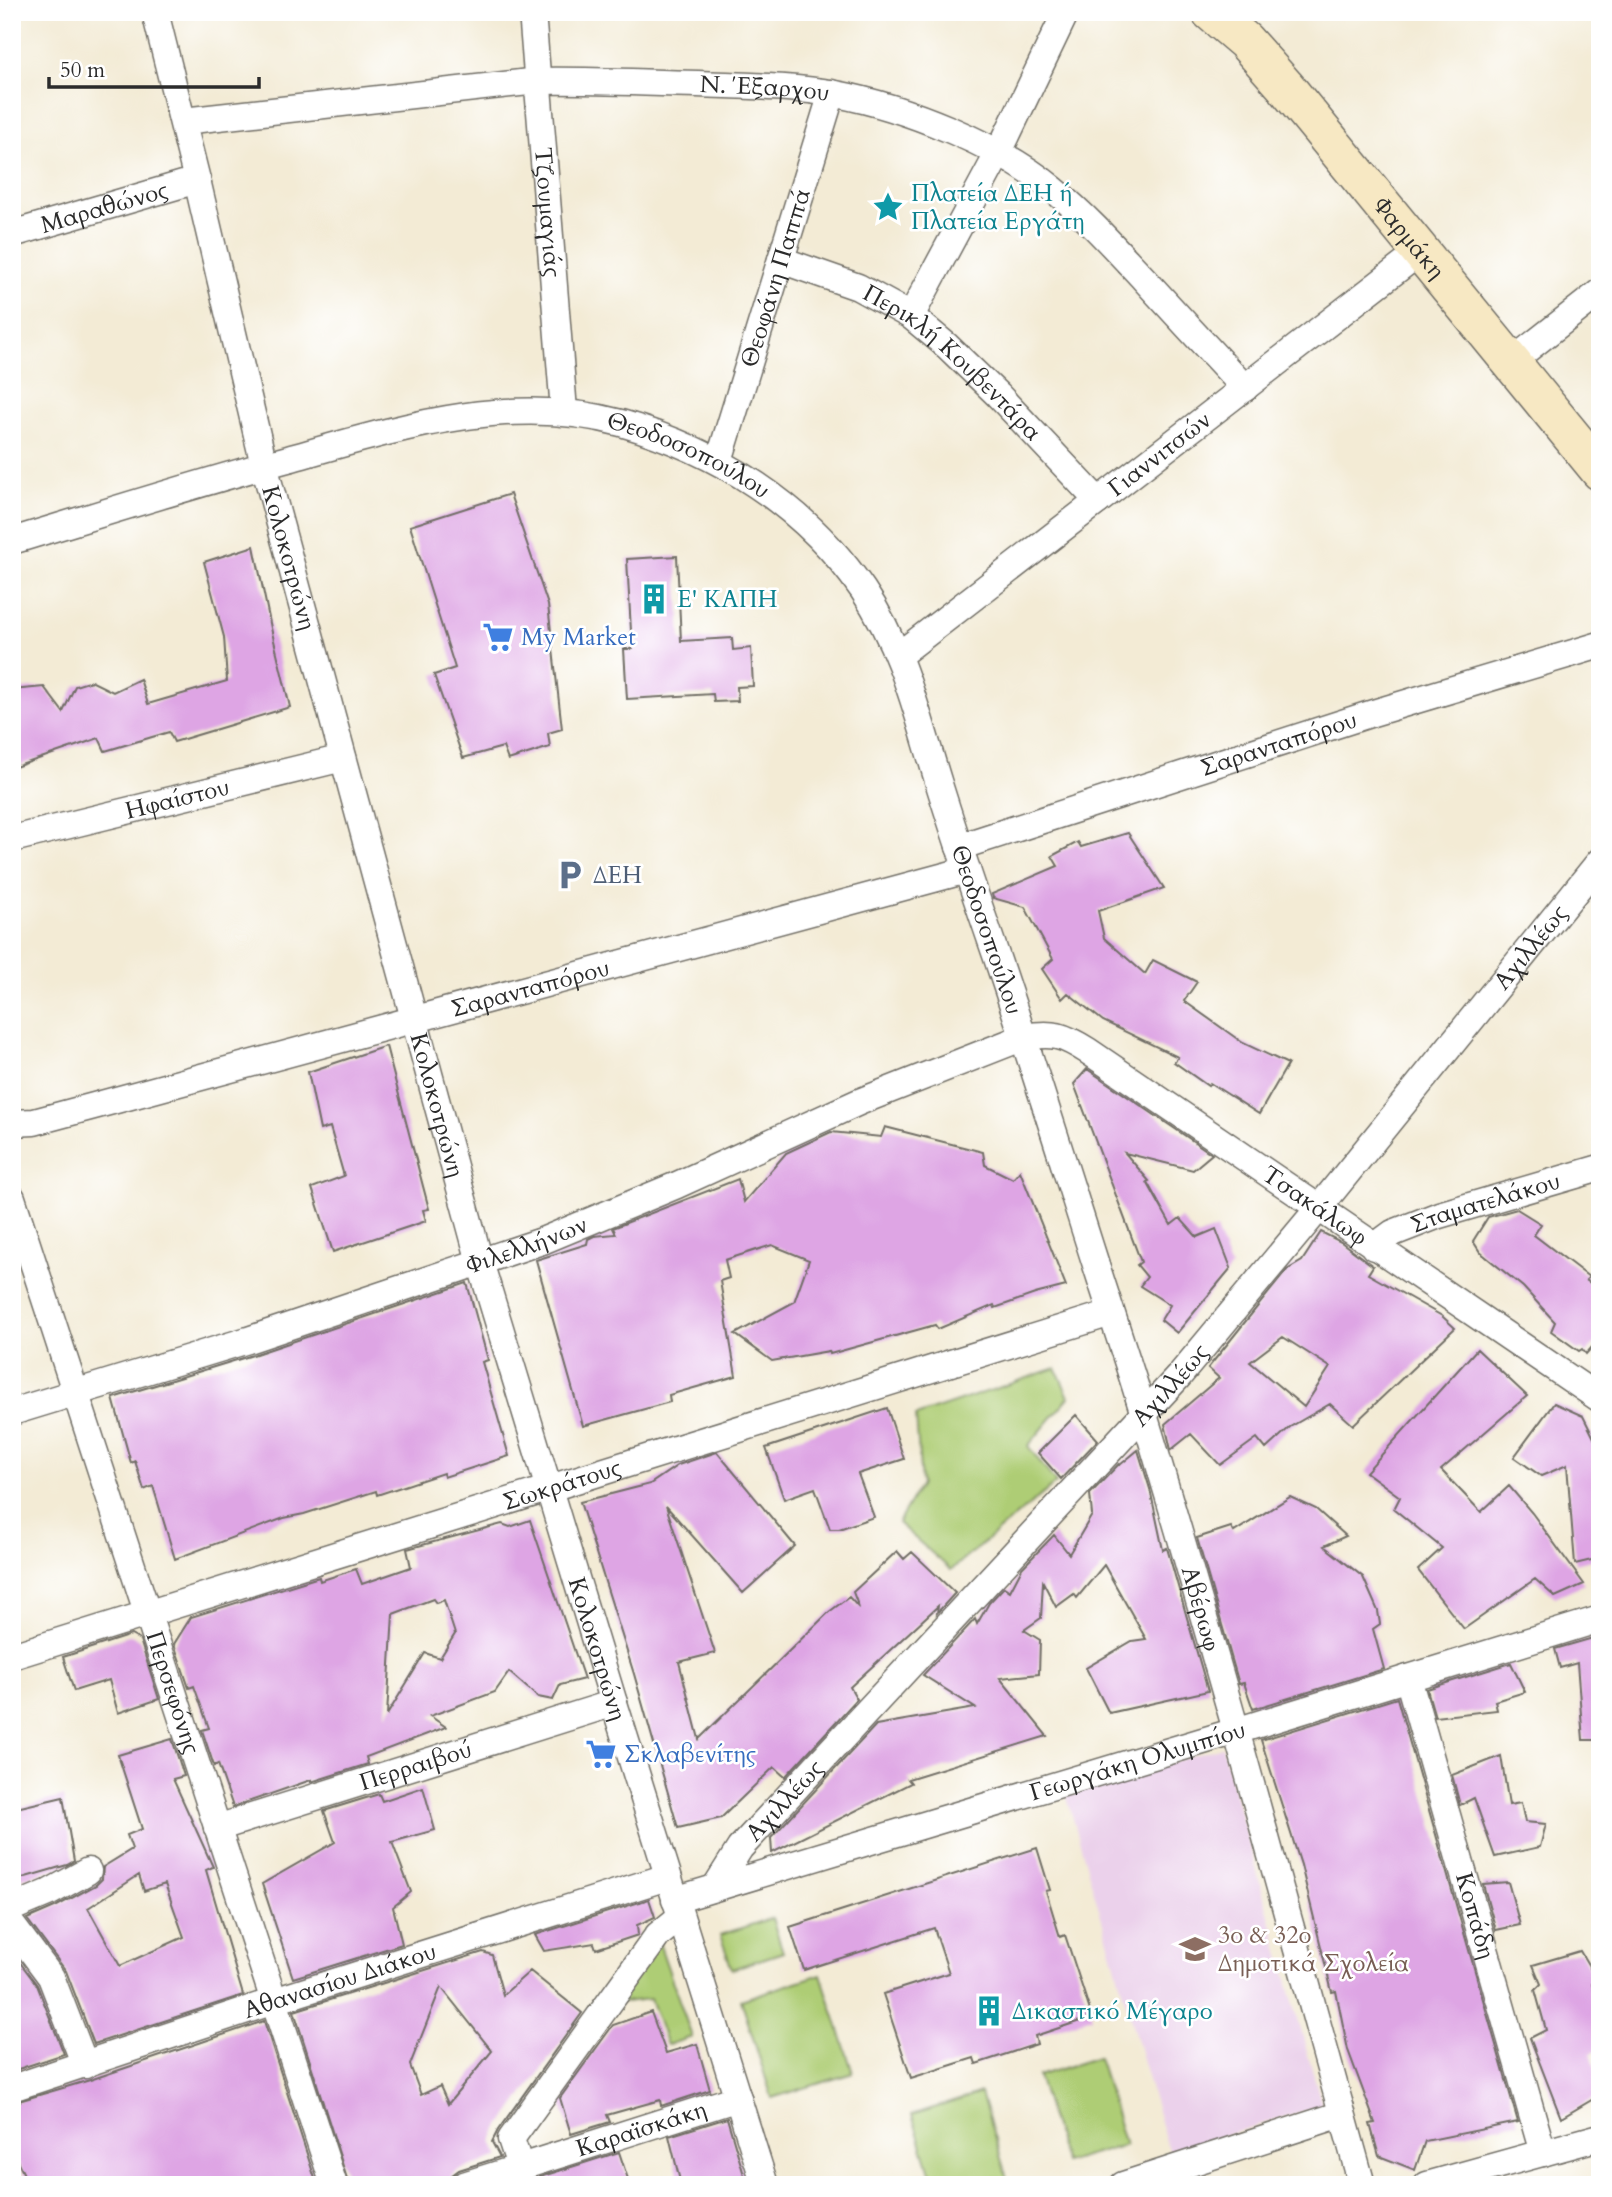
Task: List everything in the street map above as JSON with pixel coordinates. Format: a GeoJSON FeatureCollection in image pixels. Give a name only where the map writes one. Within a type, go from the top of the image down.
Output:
{"type":"FeatureCollection","features":[{"type":"Feature","properties":{"kind":"street","name":"Κολοκοτρώνη"},"geometry":{"type":"LineString","coordinates":[[155,12],[264,465],[481,1262],[614,1703],[765,2185]]}},
{"type":"Feature","properties":{"kind":"street","name":"Τζουμαγιάς"},"geometry":{"type":"LineString","coordinates":[[532,12],[564,411]]}},
{"type":"Feature","properties":{"kind":"street"},"geometry":{"type":"LineString","coordinates":[[911,316],[998,154],[1066,12]]}},
{"type":"Feature","properties":{"kind":"street","name":"Φαρμάκη"},"geometry":{"type":"LineString","coordinates":[[1212,13],[1236,31],[1262,58],[1600,471]]}},
{"type":"Feature","properties":{"kind":"street","name":"Ν. Έξαρχου"},"geometry":{"type":"LineString","coordinates":[[183,121],[538,81],[724,85],[832,93],[871,103],[958,134],[998,154],[1052,188],[1110,243],[1245,388]]}},
{"type":"Feature","properties":{"kind":"street","name":"Θεοφάνη Παππά"},"geometry":{"type":"LineString","coordinates":[[719,461],[832,93]]}},
{"type":"Feature","properties":{"kind":"street","name":"Μαραθώνος"},"geometry":{"type":"LineString","coordinates":[[12,234],[197,180]]}},
{"type":"Feature","properties":{"kind":"street","name":"Γιαννιτσών"},"geometry":{"type":"LineString","coordinates":[[899,654],[1420,252]]}},
{"type":"Feature","properties":{"kind":"street","name":"Περικλή Κουβεντάρα"},"geometry":{"type":"LineString","coordinates":[[781,260],[858,287],[911,316],[990,387],[1098,501]]}},
{"type":"Feature","properties":{"kind":"street"},"geometry":{"type":"LineString","coordinates":[[1511,362],[1600,292]]}},
{"type":"Feature","properties":{"kind":"street","name":"Θεοδοσοπούλου"},"geometry":{"type":"LineString","coordinates":[[12,541],[264,465],[413,426],[484,414],[564,411],[629,425],[719,461],[774,497],[807,525],[835,555],[874,607],[899,654],[963,859],[1024,1037]]}},
{"type":"Feature","properties":{"kind":"street","name":"Σαρανταπόρου"},"geometry":{"type":"LineString","coordinates":[[12,1123],[28,1123],[56,1116],[416,1020],[963,859],[1373,713],[1600,645]]}},
{"type":"Feature","properties":{"kind":"street","name":"Ηφαίστου"},"geometry":{"type":"LineString","coordinates":[[12,839],[343,758]]}},
{"type":"Feature","properties":{"kind":"street","name":"Αχιλλέως"},"geometry":{"type":"LineString","coordinates":[[716,1886],[740,1848],[1144,1415],[1318,1209],[1600,860]]}},
{"type":"Feature","properties":{"kind":"street","name":"Τσακάλωφ"},"geometry":{"type":"LineString","coordinates":[[1024,1037],[1057,1034],[1069,1039],[1599,1401]]}},
{"type":"Feature","properties":{"kind":"street","name":"Φιλελλήνων"},"geometry":{"type":"LineString","coordinates":[[12,1412],[248,1340],[583,1225],[859,1102],[1024,1037]]}},
{"type":"Feature","properties":{"kind":"street","name":"Αβέρωφ"},"geometry":{"type":"LineString","coordinates":[[1024,1037],[1144,1415],[1236,1731],[1362,2185]]}},
{"type":"Feature","properties":{"kind":"street","name":"Σταματελάκου"},"geometry":{"type":"LineString","coordinates":[[1374,1247],[1393,1233],[1438,1215],[1600,1168]]}},
{"type":"Feature","properties":{"kind":"street","name":"Περσεφόνης"},"geometry":{"type":"LineString","coordinates":[[12,1198],[334,2185]]}},
{"type":"Feature","properties":{"kind":"street","name":"Σωκράτους"},"geometry":{"type":"LineString","coordinates":[[12,1656],[1111,1313]]}},
{"type":"Feature","properties":{"kind":"street","name":"Γεωργάκη Ολυμπίου"},"geometry":{"type":"LineString","coordinates":[[674,1897],[1236,1731],[1600,1619]]}},
{"type":"Feature","properties":{"kind":"street","name":"Κοπάδη"},"geometry":{"type":"LineString","coordinates":[[1408,1678],[1543,2153]]}},
{"type":"Feature","properties":{"kind":"street","name":"Περραιβού"},"geometry":{"type":"LineString","coordinates":[[217,1828],[614,1703]]}},
{"type":"Feature","properties":{"kind":"street"},"geometry":{"type":"LineString","coordinates":[[12,1908],[50,1892],[88,1871]]}},
{"type":"Feature","properties":{"kind":"street"},"geometry":{"type":"LineString","coordinates":[[520,2166],[510,2138],[658,1935],[674,1897]]}},
{"type":"Feature","properties":{"kind":"street","name":"Αθανασίου Διάκου"},"geometry":{"type":"LineString","coordinates":[[12,2088],[274,2001],[674,1897]]}},
{"type":"Feature","properties":{"kind":"street"},"geometry":{"type":"LineString","coordinates":[[12,1925],[51,1977],[85,2065]]}},
{"type":"Feature","properties":{"kind":"street","name":"Καραϊσκάκη"},"geometry":{"type":"LineString","coordinates":[[464,2185],[738,2098]]}},
{"type":"Feature","properties":{"kind":"street"},"geometry":{"type":"LineString","coordinates":[[1122,2185],[1342,2114]]}},
{"type":"Feature","properties":{"kind":"street"},"geometry":{"type":"LineString","coordinates":[[1427,2185],[1600,2137]]}},
{"type":"Feature","properties":{"kind":"shaded area","name":"3ο & 32ο Δημοτικά Σχολεία"},"geometry":{"type":"Polygon","coordinates":[[[1222,1747],[1322,2105],[1169,2153],[1066,1794],[1222,1747]]]}},
{"type":"Feature","properties":{"kind":"green space"},"geometry":{"type":"Polygon","coordinates":[[[1056,1368],[1069,1397],[1028,1446],[1056,1483],[951,1570],[898,1523],[921,1484],[916,1416],[1056,1368]]]}},
{"type":"Feature","properties":{"kind":"green space"},"geometry":{"type":"Polygon","coordinates":[[[772,1918],[783,1952],[732,1969],[720,1935],[772,1918]]]}},
{"type":"Feature","properties":{"kind":"green space"},"geometry":{"type":"Polygon","coordinates":[[[658,1940],[692,2037],[667,2045],[650,1999],[615,2003],[658,1940]]]}},
{"type":"Feature","properties":{"kind":"green space"},"geometry":{"type":"Polygon","coordinates":[[[821,1974],[853,2073],[772,2098],[741,2000],[821,1974]]]}},
{"type":"Feature","properties":{"kind":"green space"},"geometry":{"type":"Polygon","coordinates":[[[1098,2057],[1125,2145],[1065,2163],[1038,2076],[1098,2057]]]}},
{"type":"Feature","properties":{"kind":"green space"},"geometry":{"type":"Polygon","coordinates":[[[981,2093],[1009,2185],[934,2185],[912,2115],[981,2093]]]}},
{"type":"Feature","properties":{"kind":"building","name":"My Market"},"geometry":{"type":"Polygon","coordinates":[[[510,494],[548,605],[562,729],[548,733],[550,747],[508,760],[503,747],[463,758],[434,675],[455,668],[410,526],[510,494]]]}},
{"type":"Feature","properties":{"kind":"building"},"geometry":{"type":"Polygon","coordinates":[[[254,546],[290,707],[174,742],[169,732],[105,751],[99,738],[12,768],[12,690],[44,687],[63,712],[75,686],[91,681],[113,692],[140,679],[148,704],[227,681],[224,637],[204,562],[254,546]]]}},
{"type":"Feature","properties":{"kind":"building","name":"Ε' ΚΑΠΗ"},"geometry":{"type":"Polygon","coordinates":[[[677,556],[681,641],[732,638],[733,650],[751,648],[753,686],[737,687],[738,701],[714,702],[713,694],[627,699],[624,649],[632,649],[627,559],[677,556]]]}},
{"type":"Feature","properties":{"kind":"building"},"geometry":{"type":"Polygon","coordinates":[[[1128,833],[1164,888],[1098,911],[1104,938],[1145,974],[1153,960],[1197,982],[1184,1001],[1243,1043],[1288,1064],[1259,1114],[1210,1083],[1208,1086],[1174,1062],[1178,1057],[1103,1021],[1068,993],[1062,999],[1042,969],[1053,959],[1025,907],[993,898],[992,894],[1058,866],[1052,856],[1078,842],[1081,847],[1128,833]]]}},
{"type":"Feature","properties":{"kind":"building"},"geometry":{"type":"Polygon","coordinates":[[[386,1046],[429,1209],[423,1210],[426,1221],[333,1252],[312,1188],[344,1176],[330,1127],[320,1130],[308,1072],[386,1046]]]}},
{"type":"Feature","properties":{"kind":"building"},"geometry":{"type":"Polygon","coordinates":[[[1087,1069],[1212,1154],[1193,1170],[1125,1153],[1149,1181],[1147,1182],[1171,1225],[1180,1218],[1197,1237],[1216,1229],[1231,1268],[1177,1333],[1161,1320],[1170,1305],[1140,1286],[1147,1277],[1137,1265],[1141,1262],[1074,1084],[1087,1069]]]}},
{"type":"Feature","properties":{"kind":"building"},"geometry":{"type":"Polygon","coordinates":[[[885,1127],[983,1152],[985,1165],[1013,1179],[1020,1171],[1066,1286],[995,1308],[994,1305],[938,1329],[935,1325],[830,1354],[829,1351],[772,1361],[735,1334],[794,1302],[809,1260],[772,1245],[725,1260],[729,1278],[720,1281],[736,1376],[669,1395],[670,1402],[583,1426],[536,1260],[587,1244],[588,1239],[594,1236],[616,1234],[613,1228],[738,1179],[744,1202],[786,1153],[831,1132],[881,1137],[885,1127]]]}},
{"type":"Feature","properties":{"kind":"building"},"geometry":{"type":"Polygon","coordinates":[[[1517,1209],[1541,1224],[1534,1235],[1589,1277],[1586,1280],[1600,1290],[1600,1338],[1586,1354],[1551,1331],[1555,1322],[1523,1287],[1480,1252],[1473,1241],[1488,1217],[1517,1209]]]}},
{"type":"Feature","properties":{"kind":"building"},"geometry":{"type":"Polygon","coordinates":[[[1321,1232],[1341,1242],[1373,1266],[1368,1274],[1442,1316],[1455,1328],[1353,1425],[1330,1404],[1290,1427],[1266,1449],[1257,1438],[1220,1465],[1191,1434],[1171,1450],[1165,1424],[1219,1378],[1208,1368],[1287,1270],[1302,1261],[1321,1232]],[[1283,1337],[1250,1362],[1304,1407],[1330,1367],[1283,1337]]]}},
{"type":"Feature","properties":{"kind":"building"},"geometry":{"type":"Polygon","coordinates":[[[467,1283],[488,1360],[482,1362],[509,1456],[444,1477],[443,1473],[377,1495],[376,1491],[284,1518],[175,1559],[153,1486],[144,1490],[135,1461],[131,1463],[113,1398],[253,1355],[467,1283]]]}},
{"type":"Feature","properties":{"kind":"building"},"geometry":{"type":"Polygon","coordinates":[[[1477,1349],[1527,1396],[1441,1470],[1481,1512],[1509,1486],[1584,1584],[1555,1597],[1535,1579],[1464,1629],[1418,1570],[1442,1548],[1394,1509],[1400,1497],[1366,1472],[1477,1349]]]}},
{"type":"Feature","properties":{"kind":"building"},"geometry":{"type":"Polygon","coordinates":[[[1554,1403],[1583,1416],[1597,1444],[1596,1465],[1600,1476],[1600,1558],[1575,1564],[1567,1465],[1541,1476],[1514,1457],[1554,1403]]]}},
{"type":"Feature","properties":{"kind":"building"},"geometry":{"type":"Polygon","coordinates":[[[887,1408],[904,1459],[858,1474],[874,1517],[839,1529],[830,1529],[815,1488],[784,1499],[766,1448],[887,1408]]]}},
{"type":"Feature","properties":{"kind":"building"},"geometry":{"type":"Polygon","coordinates":[[[1076,1415],[1098,1440],[1061,1479],[1038,1453],[1076,1415]]]}},
{"type":"Feature","properties":{"kind":"building"},"geometry":{"type":"Polygon","coordinates":[[[1138,1450],[1150,1489],[1163,1550],[1167,1548],[1208,1691],[1109,1713],[1086,1668],[1132,1641],[1146,1639],[1104,1565],[1077,1598],[1074,1594],[1056,1607],[1043,1582],[1041,1618],[1024,1630],[1040,1640],[1039,1674],[1000,1678],[1047,1736],[908,1779],[911,1783],[772,1853],[771,1838],[876,1725],[975,1708],[923,1675],[975,1619],[977,1624],[989,1603],[1004,1587],[1010,1591],[1022,1568],[1054,1535],[1069,1554],[1092,1515],[1090,1494],[1119,1464],[1138,1450]]]}},
{"type":"Feature","properties":{"kind":"building"},"geometry":{"type":"Polygon","coordinates":[[[717,1452],[795,1546],[743,1593],[666,1506],[715,1653],[679,1662],[699,1739],[829,1612],[849,1597],[859,1608],[853,1592],[897,1551],[904,1559],[912,1552],[955,1593],[937,1613],[938,1606],[850,1687],[857,1699],[785,1777],[774,1767],[721,1818],[678,1828],[634,1674],[580,1502],[650,1484],[678,1465],[717,1452]]]}},
{"type":"Feature","properties":{"kind":"building"},"geometry":{"type":"Polygon","coordinates":[[[1290,1497],[1316,1509],[1346,1536],[1324,1546],[1363,1577],[1378,1611],[1380,1624],[1373,1629],[1384,1669],[1253,1709],[1244,1683],[1239,1684],[1197,1538],[1231,1527],[1234,1532],[1290,1497]]]}},
{"type":"Feature","properties":{"kind":"building"},"geometry":{"type":"Polygon","coordinates":[[[530,1520],[584,1679],[560,1685],[553,1700],[538,1697],[509,1672],[495,1692],[430,1716],[446,1727],[366,1757],[368,1764],[233,1807],[218,1764],[214,1766],[202,1730],[209,1728],[194,1686],[189,1688],[174,1644],[191,1617],[319,1577],[320,1581],[356,1569],[362,1584],[411,1567],[407,1549],[502,1524],[510,1527],[530,1520]],[[433,1599],[393,1614],[387,1715],[425,1653],[440,1658],[455,1634],[444,1600],[436,1603],[433,1599]]]}},
{"type":"Feature","properties":{"kind":"building"},"geometry":{"type":"Polygon","coordinates":[[[131,1635],[140,1640],[159,1699],[118,1713],[109,1680],[74,1691],[63,1657],[131,1635]]]}},
{"type":"Feature","properties":{"kind":"building"},"geometry":{"type":"Polygon","coordinates":[[[1600,1636],[1600,1740],[1583,1740],[1577,1663],[1560,1668],[1555,1649],[1600,1636]]]}},
{"type":"Feature","properties":{"kind":"building"},"geometry":{"type":"Polygon","coordinates":[[[1511,1663],[1525,1692],[1495,1701],[1497,1710],[1435,1717],[1427,1689],[1511,1663]]]}},
{"type":"Feature","properties":{"kind":"building"},"geometry":{"type":"Polygon","coordinates":[[[1397,1698],[1518,2122],[1425,2141],[1415,2170],[1379,2156],[1370,2124],[1375,2123],[1348,2050],[1336,1991],[1332,1992],[1301,1865],[1261,1740],[1397,1698]]]}},
{"type":"Feature","properties":{"kind":"building"},"geometry":{"type":"Polygon","coordinates":[[[172,1739],[184,1776],[173,1779],[213,1867],[206,1870],[243,1995],[94,2044],[66,1971],[27,1919],[96,1885],[102,1879],[103,1867],[132,1849],[127,1835],[142,1829],[118,1755],[172,1739]],[[139,1875],[88,1908],[120,1966],[184,1937],[165,1884],[144,1891],[139,1875]]]}},
{"type":"Feature","properties":{"kind":"building"},"geometry":{"type":"Polygon","coordinates":[[[1501,1756],[1509,1805],[1521,1803],[1525,1822],[1546,1824],[1540,1847],[1495,1857],[1474,1798],[1460,1805],[1452,1775],[1501,1756]]]}},
{"type":"Feature","properties":{"kind":"building"},"geometry":{"type":"Polygon","coordinates":[[[423,1787],[435,1830],[392,1842],[411,1892],[393,1907],[402,1944],[293,1978],[262,1884],[335,1842],[324,1811],[379,1794],[382,1801],[423,1787]]]}},
{"type":"Feature","properties":{"kind":"building"},"geometry":{"type":"Polygon","coordinates":[[[63,1797],[74,1861],[12,1881],[12,1809],[63,1797]]]}},
{"type":"Feature","properties":{"kind":"building"},"geometry":{"type":"Polygon","coordinates":[[[1037,1848],[1060,1937],[1065,1935],[1092,2017],[1035,2036],[1037,2044],[976,2064],[974,2058],[911,2078],[883,1994],[949,1973],[934,1928],[804,1970],[790,1927],[1037,1848]]]}},
{"type":"Feature","properties":{"kind":"building"},"geometry":{"type":"Polygon","coordinates":[[[1508,1882],[1520,1925],[1496,1930],[1483,1884],[1508,1882]]]}},
{"type":"Feature","properties":{"kind":"building"},"geometry":{"type":"Polygon","coordinates":[[[649,1899],[655,1917],[637,1925],[638,1935],[596,1949],[594,1943],[544,1951],[535,1935],[649,1899]]]}},
{"type":"Feature","properties":{"kind":"building"},"geometry":{"type":"Polygon","coordinates":[[[1580,1951],[1593,1973],[1592,1984],[1600,2010],[1600,2047],[1591,2054],[1600,2082],[1600,2095],[1561,2118],[1530,2038],[1546,2030],[1535,1990],[1541,1984],[1533,1965],[1580,1951]]]}},
{"type":"Feature","properties":{"kind":"building"},"geometry":{"type":"Polygon","coordinates":[[[12,1952],[37,1985],[64,2054],[12,2071],[12,1995],[20,1992],[12,1973],[12,1952]]]}},
{"type":"Feature","properties":{"kind":"building"},"geometry":{"type":"Polygon","coordinates":[[[483,1952],[492,1955],[503,1995],[530,1971],[582,2013],[498,2130],[492,2142],[500,2157],[459,2170],[452,2175],[449,2185],[349,2185],[294,2011],[483,1952]],[[441,1987],[410,2065],[421,2095],[440,2086],[448,2104],[492,2051],[441,1987]]]}},
{"type":"Feature","properties":{"kind":"building"},"geometry":{"type":"Polygon","coordinates":[[[651,2012],[666,2053],[697,2044],[710,2090],[661,2106],[660,2100],[607,2115],[610,2122],[571,2134],[560,2098],[613,2025],[651,2012]]]}},
{"type":"Feature","properties":{"kind":"building"},"geometry":{"type":"Polygon","coordinates":[[[264,2021],[317,2185],[29,2185],[12,2150],[12,2103],[90,2080],[264,2021]]]}},
{"type":"Feature","properties":{"kind":"building"},"geometry":{"type":"Polygon","coordinates":[[[727,2118],[747,2185],[681,2185],[669,2136],[727,2118]]]}},
{"type":"Feature","properties":{"kind":"building"},"geometry":{"type":"Polygon","coordinates":[[[619,2152],[630,2185],[528,2185],[527,2181],[619,2152]]]}},
{"type":"Feature","properties":{"kind":"place","name":"Πλατεία ΔΕΗ ή Πλατεία Εργάτη"},"geometry":{"type":"Point","coordinates":[888,207]}},
{"type":"Feature","properties":{"kind":"place","name":"Ε' ΚΑΠΗ"},"geometry":{"type":"Point","coordinates":[654,599]}},
{"type":"Feature","properties":{"kind":"place","name":"My Market"},"geometry":{"type":"Point","coordinates":[498,637]}},
{"type":"Feature","properties":{"kind":"place","name":"ΔΕΗ"},"geometry":{"type":"Point","coordinates":[570,875]}},
{"type":"Feature","properties":{"kind":"place","name":"Σκλαβενίτης"},"geometry":{"type":"Point","coordinates":[601,1754]}},
{"type":"Feature","properties":{"kind":"place","name":"3ο & 32ο Δημοτικά Σχολεία"},"geometry":{"type":"Point","coordinates":[1195,1949]}},
{"type":"Feature","properties":{"kind":"place","name":"Δικαστικό Μέγαρο"},"geometry":{"type":"Point","coordinates":[989,2011]}}]}
